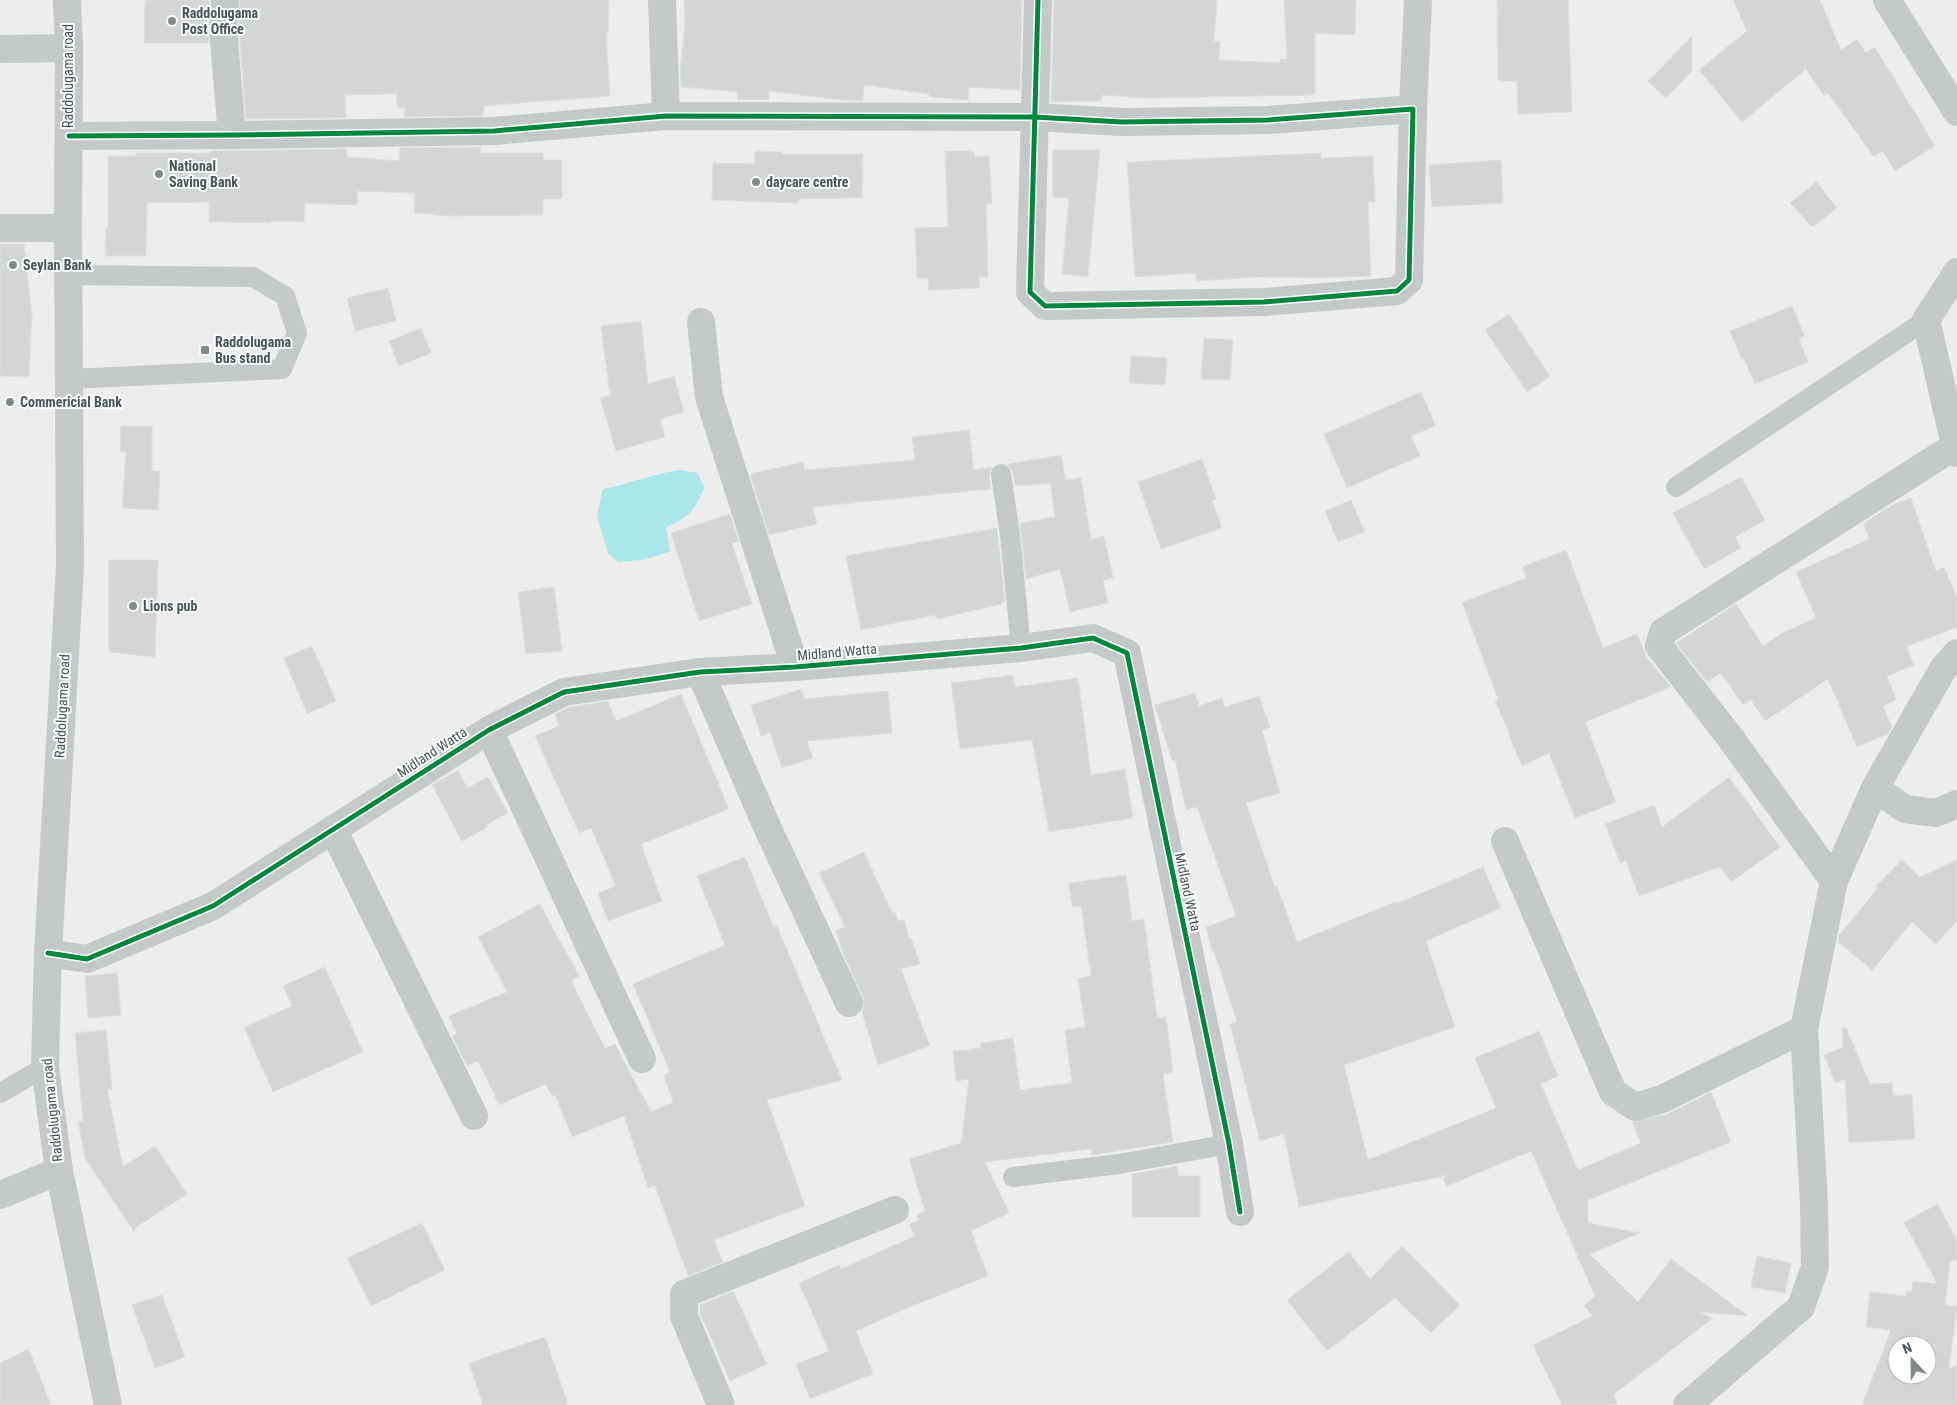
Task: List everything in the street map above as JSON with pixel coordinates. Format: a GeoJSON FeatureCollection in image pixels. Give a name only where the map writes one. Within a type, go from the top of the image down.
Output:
{"type":"FeatureCollection","features":[{"type":"Feature","properties":{"kind":"street","name":"Raddolugama road"},"geometry":{"type":"LineString","coordinates":[[67,0],[69,48],[70,567],[48,952],[45,1067],[59,1171],[108,1405]]}},
{"type":"Feature","properties":{"kind":"street"},"geometry":{"type":"LineString","coordinates":[[225,0],[223,29],[232,135]]}},
{"type":"Feature","properties":{"kind":"street"},"geometry":{"type":"LineString","coordinates":[[662,0],[666,116]]}},
{"type":"Feature","properties":{"kind":"street"},"geometry":{"type":"LineString","coordinates":[[1038,0],[1030,292],[1046,306],[1264,302],[1397,292],[1409,280],[1418,0]]}},
{"type":"Feature","properties":{"kind":"street"},"geometry":{"type":"LineString","coordinates":[[1887,0],[1957,112]]}},
{"type":"Feature","properties":{"kind":"street"},"geometry":{"type":"LineString","coordinates":[[0,49],[69,48]]}},
{"type":"Feature","properties":{"kind":"street"},"geometry":{"type":"LineString","coordinates":[[69,136],[494,131],[666,116],[1034,117],[1122,122],[1259,120],[1414,109]]}},
{"type":"Feature","properties":{"kind":"street"},"geometry":{"type":"LineString","coordinates":[[0,228],[68,228]]}},
{"type":"Feature","properties":{"kind":"street"},"geometry":{"type":"LineString","coordinates":[[1834,881],[1729,736],[1659,646],[1663,632],[1956,450],[1926,320],[1957,272]]}},
{"type":"Feature","properties":{"kind":"street"},"geometry":{"type":"LineString","coordinates":[[702,322],[708,397],[795,667]]}},
{"type":"Feature","properties":{"kind":"street","name":"Midland Watta"},"geometry":{"type":"LineString","coordinates":[[48,952],[87,959],[213,906],[489,730],[564,692],[700,672],[795,667],[1021,648],[1093,638],[1127,653],[1229,1144],[1240,1212]]}},
{"type":"Feature","properties":{"kind":"street"},"geometry":{"type":"LineString","coordinates":[[1686,1405],[1801,1307],[1815,1267],[1814,1204],[1804,1029],[1834,881],[1875,788],[1943,669],[1957,653]]}},
{"type":"Feature","properties":{"kind":"street"},"geometry":{"type":"LineString","coordinates":[[700,672],[768,829],[850,1003]]}},
{"type":"Feature","properties":{"kind":"street"},"geometry":{"type":"LineString","coordinates":[[489,730],[642,1059]]}},
{"type":"Feature","properties":{"kind":"street"},"geometry":{"type":"LineString","coordinates":[[1875,788],[1905,809],[1936,813],[1957,804]]}},
{"type":"Feature","properties":{"kind":"street"},"geometry":{"type":"LineString","coordinates":[[333,829],[474,1116]]}},
{"type":"Feature","properties":{"kind":"street"},"geometry":{"type":"LineString","coordinates":[[1505,841],[1613,1092],[1636,1107],[1662,1099],[1804,1029]]}},
{"type":"Feature","properties":{"kind":"street"},"geometry":{"type":"LineString","coordinates":[[0,1195],[59,1171]]}},
{"type":"Feature","properties":{"kind":"street"},"geometry":{"type":"LineString","coordinates":[[721,1405],[684,1316],[684,1294],[895,1210]]}},
{"type":"Feature","properties":{"kind":"lane"},"geometry":{"type":"LineString","coordinates":[[68,275],[252,276],[285,296],[297,333],[282,369],[69,379]]}},
{"type":"Feature","properties":{"kind":"lane"},"geometry":{"type":"LineString","coordinates":[[1676,487],[1926,320]]}},
{"type":"Feature","properties":{"kind":"lane"},"geometry":{"type":"LineString","coordinates":[[1001,474],[1010,535],[1021,648]]}},
{"type":"Feature","properties":{"kind":"lane"},"geometry":{"type":"LineString","coordinates":[[0,1093],[45,1067]]}},
{"type":"Feature","properties":{"kind":"lane"},"geometry":{"type":"LineString","coordinates":[[1013,1177],[1119,1164],[1229,1144]]}},
{"type":"Feature","properties":{"kind":"water"},"geometry":{"type":"Polygon","coordinates":[[[679,470],[698,473],[704,488],[694,508],[681,520],[666,527],[670,552],[641,560],[618,562],[608,553],[597,516],[603,489],[679,470]]]}},
{"type":"Feature","properties":{"kind":"building","name":"Raddolugama Post Office"},"geometry":{"type":"Polygon","coordinates":[[[145,0],[209,0],[207,28],[209,43],[144,43],[145,0]]]}},
{"type":"Feature","properties":{"kind":"building"},"geometry":{"type":"Polygon","coordinates":[[[240,0],[609,0],[608,33],[606,33],[610,96],[484,106],[483,116],[404,117],[405,108],[397,107],[397,94],[345,95],[346,118],[246,119],[239,29],[240,0]]]}},
{"type":"Feature","properties":{"kind":"building"},"geometry":{"type":"Polygon","coordinates":[[[684,0],[1022,0],[1020,90],[969,87],[968,100],[929,97],[929,94],[864,85],[863,101],[849,101],[769,91],[769,100],[737,100],[737,92],[681,87],[680,72],[685,25],[684,0]]]}},
{"type":"Feature","properties":{"kind":"building"},"geometry":{"type":"Polygon","coordinates":[[[1054,0],[1217,0],[1214,41],[1220,41],[1219,60],[1280,63],[1280,59],[1287,59],[1284,0],[1356,0],[1355,35],[1315,33],[1315,95],[1146,98],[1102,95],[1102,101],[1051,102],[1054,0]]]}},
{"type":"Feature","properties":{"kind":"building"},"geometry":{"type":"Polygon","coordinates":[[[1497,0],[1568,0],[1572,112],[1518,114],[1517,81],[1498,81],[1497,0]]]}},
{"type":"Feature","properties":{"kind":"building"},"geometry":{"type":"Polygon","coordinates":[[[1733,0],[1820,0],[1841,50],[1857,39],[1866,53],[1875,47],[1935,146],[1895,171],[1883,151],[1874,157],[1828,93],[1824,96],[1806,69],[1742,122],[1699,70],[1747,31],[1733,0]]]}},
{"type":"Feature","properties":{"kind":"building"},"geometry":{"type":"Polygon","coordinates":[[[1692,36],[1692,71],[1666,98],[1648,81],[1692,36]]]}},
{"type":"Feature","properties":{"kind":"building"},"geometry":{"type":"Polygon","coordinates":[[[481,147],[480,153],[543,153],[544,160],[562,160],[562,199],[543,199],[543,215],[448,216],[414,213],[415,193],[358,191],[357,205],[305,203],[304,222],[271,221],[271,223],[209,222],[209,202],[147,203],[146,256],[105,256],[106,229],[108,229],[108,156],[136,156],[136,153],[347,149],[347,157],[399,161],[400,148],[481,147]]]}},
{"type":"Feature","properties":{"kind":"building"},"geometry":{"type":"Polygon","coordinates":[[[1053,150],[1100,150],[1088,277],[1062,274],[1069,198],[1053,198],[1053,150]]]}},
{"type":"Feature","properties":{"kind":"building"},"geometry":{"type":"Polygon","coordinates":[[[755,151],[782,152],[782,154],[863,154],[862,198],[799,199],[798,203],[712,200],[713,163],[754,164],[755,151]]]}},
{"type":"Feature","properties":{"kind":"building"},"geometry":{"type":"Polygon","coordinates":[[[945,151],[974,151],[975,157],[989,156],[992,203],[986,204],[988,277],[979,277],[980,288],[929,290],[928,278],[917,279],[915,228],[948,227],[945,151]]]}},
{"type":"Feature","properties":{"kind":"building"},"geometry":{"type":"Polygon","coordinates":[[[1321,153],[1321,158],[1373,156],[1375,202],[1368,202],[1371,276],[1318,278],[1259,277],[1196,281],[1196,273],[1135,277],[1127,162],[1321,153]]]}},
{"type":"Feature","properties":{"kind":"building"},"geometry":{"type":"Polygon","coordinates":[[[1501,160],[1503,203],[1432,207],[1429,165],[1501,160]]]}},
{"type":"Feature","properties":{"kind":"building"},"geometry":{"type":"Polygon","coordinates":[[[1816,182],[1837,208],[1812,227],[1790,203],[1816,182]]]}},
{"type":"Feature","properties":{"kind":"building"},"geometry":{"type":"Polygon","coordinates":[[[0,244],[24,244],[32,314],[29,377],[0,376],[0,244]]]}},
{"type":"Feature","properties":{"kind":"building"},"geometry":{"type":"Polygon","coordinates":[[[388,288],[396,321],[355,331],[347,298],[388,288]]]}},
{"type":"Feature","properties":{"kind":"building"},"geometry":{"type":"Polygon","coordinates":[[[1792,306],[1805,336],[1799,338],[1808,362],[1755,384],[1744,359],[1742,360],[1730,331],[1792,306]]]}},
{"type":"Feature","properties":{"kind":"building"},"geometry":{"type":"Polygon","coordinates":[[[1509,314],[1550,376],[1527,392],[1485,330],[1509,314]]]}},
{"type":"Feature","properties":{"kind":"building"},"geometry":{"type":"Polygon","coordinates":[[[641,321],[648,384],[674,376],[684,412],[660,419],[665,437],[616,451],[600,398],[610,395],[601,326],[641,321]]]}},
{"type":"Feature","properties":{"kind":"building"},"geometry":{"type":"Polygon","coordinates":[[[421,328],[431,353],[399,366],[389,341],[421,328]]]}},
{"type":"Feature","properties":{"kind":"building"},"geometry":{"type":"Polygon","coordinates":[[[1204,338],[1233,340],[1230,380],[1201,379],[1204,338]]]}},
{"type":"Feature","properties":{"kind":"building"},"geometry":{"type":"Polygon","coordinates":[[[1131,356],[1167,358],[1165,385],[1129,383],[1131,356]]]}},
{"type":"Feature","properties":{"kind":"building"},"geometry":{"type":"Polygon","coordinates":[[[1421,392],[1436,426],[1411,436],[1420,456],[1347,488],[1324,434],[1421,392]]]}},
{"type":"Feature","properties":{"kind":"building"},"geometry":{"type":"Polygon","coordinates":[[[120,426],[152,426],[152,471],[160,471],[158,510],[122,508],[126,452],[121,452],[120,426]]]}},
{"type":"Feature","properties":{"kind":"building"},"geometry":{"type":"Polygon","coordinates":[[[969,430],[974,470],[992,467],[989,475],[991,489],[813,507],[817,524],[769,535],[750,474],[803,462],[805,470],[915,460],[912,437],[969,430]]]}},
{"type":"Feature","properties":{"kind":"building"},"geometry":{"type":"Polygon","coordinates":[[[1061,455],[1066,480],[1081,478],[1091,539],[1104,536],[1113,578],[1103,580],[1108,603],[1070,612],[1060,569],[1026,579],[1020,523],[1055,517],[1050,483],[1015,486],[1013,472],[1007,464],[1061,455]]]}},
{"type":"Feature","properties":{"kind":"building"},"geometry":{"type":"Polygon","coordinates":[[[1202,459],[1216,499],[1212,500],[1222,528],[1161,549],[1138,482],[1202,459]]]}},
{"type":"Feature","properties":{"kind":"building"},"geometry":{"type":"Polygon","coordinates":[[[1741,477],[1765,520],[1735,537],[1741,548],[1704,569],[1673,513],[1741,477]]]}},
{"type":"Feature","properties":{"kind":"building"},"geometry":{"type":"Polygon","coordinates":[[[1911,498],[1936,571],[1944,567],[1957,598],[1957,627],[1906,647],[1914,665],[1887,676],[1896,700],[1883,706],[1892,727],[1888,734],[1857,747],[1828,679],[1765,721],[1751,700],[1743,705],[1721,673],[1707,682],[1676,643],[1736,604],[1763,646],[1782,633],[1816,618],[1796,572],[1869,539],[1864,523],[1892,505],[1911,498]]]}},
{"type":"Feature","properties":{"kind":"building"},"geometry":{"type":"Polygon","coordinates":[[[1351,500],[1365,532],[1338,542],[1325,511],[1351,500]]]}},
{"type":"Feature","properties":{"kind":"building"},"geometry":{"type":"Polygon","coordinates":[[[730,514],[739,542],[732,543],[752,604],[699,621],[671,533],[730,514]]]}},
{"type":"Feature","properties":{"kind":"building"},"geometry":{"type":"Polygon","coordinates":[[[997,528],[1005,601],[1002,604],[937,619],[936,615],[861,630],[846,556],[997,528]]]}},
{"type":"Feature","properties":{"kind":"building"},"geometry":{"type":"Polygon","coordinates":[[[1566,550],[1603,648],[1637,634],[1647,658],[1671,687],[1585,722],[1616,802],[1575,818],[1549,753],[1522,766],[1495,701],[1498,699],[1462,602],[1527,578],[1522,567],[1566,550]]]}},
{"type":"Feature","properties":{"kind":"building","name":"Lions pub"},"geometry":{"type":"Polygon","coordinates":[[[109,560],[158,560],[155,657],[109,652],[109,560]]]}},
{"type":"Feature","properties":{"kind":"building"},"geometry":{"type":"Polygon","coordinates":[[[554,587],[562,651],[526,654],[518,592],[554,587]]]}},
{"type":"Feature","properties":{"kind":"building"},"geometry":{"type":"Polygon","coordinates":[[[312,646],[336,701],[307,714],[284,658],[312,646]]]}},
{"type":"Feature","properties":{"kind":"building"},"geometry":{"type":"Polygon","coordinates":[[[1013,675],[1015,687],[1078,678],[1091,775],[1125,769],[1133,818],[1049,832],[1032,740],[960,749],[951,683],[1013,675]]]}},
{"type":"Feature","properties":{"kind":"building"},"geometry":{"type":"Polygon","coordinates":[[[801,689],[804,699],[888,691],[892,733],[807,741],[813,758],[782,768],[770,733],[761,736],[751,705],[801,689]]]}},
{"type":"Feature","properties":{"kind":"building"},"geometry":{"type":"Polygon","coordinates":[[[1195,693],[1199,706],[1222,698],[1225,707],[1259,696],[1270,727],[1262,730],[1280,793],[1246,803],[1275,887],[1277,886],[1297,942],[1395,902],[1396,904],[1483,867],[1501,908],[1426,941],[1455,1027],[1344,1065],[1368,1160],[1496,1108],[1475,1058],[1539,1031],[1558,1076],[1541,1084],[1578,1170],[1641,1143],[1632,1122],[1667,1114],[1711,1092],[1731,1142],[1588,1200],[1588,1223],[1640,1233],[1590,1254],[1638,1302],[1671,1259],[1748,1316],[1698,1312],[1713,1318],[1613,1395],[1618,1405],[1562,1405],[1533,1345],[1593,1316],[1584,1306],[1595,1296],[1531,1151],[1447,1186],[1443,1179],[1448,1175],[1299,1207],[1284,1134],[1260,1141],[1230,1024],[1237,1022],[1214,951],[1212,951],[1206,927],[1236,916],[1197,807],[1186,810],[1175,760],[1172,761],[1155,705],[1195,693]]]}},
{"type":"Feature","properties":{"kind":"building"},"geometry":{"type":"Polygon","coordinates":[[[681,694],[729,809],[641,844],[662,901],[608,921],[598,893],[616,886],[591,828],[579,833],[535,736],[559,726],[555,714],[569,707],[608,701],[616,721],[681,694]]]}},
{"type":"Feature","properties":{"kind":"building"},"geometry":{"type":"Polygon","coordinates":[[[458,770],[467,788],[488,777],[508,813],[486,825],[488,827],[462,841],[432,785],[458,770]]]}},
{"type":"Feature","properties":{"kind":"building"},"geometry":{"type":"Polygon","coordinates":[[[1729,777],[1780,847],[1731,882],[1720,867],[1639,896],[1626,861],[1620,863],[1605,824],[1654,805],[1662,827],[1729,777]]]}},
{"type":"Feature","properties":{"kind":"building"},"geometry":{"type":"Polygon","coordinates":[[[864,852],[892,913],[895,912],[898,921],[904,919],[909,938],[911,938],[920,964],[901,969],[930,1046],[878,1065],[862,1012],[864,1005],[863,997],[844,956],[836,930],[845,927],[819,873],[864,852]]]}},
{"type":"Feature","properties":{"kind":"building"},"geometry":{"type":"Polygon","coordinates":[[[745,857],[774,928],[777,926],[842,1080],[767,1100],[805,1206],[714,1240],[723,1262],[688,1276],[655,1186],[648,1188],[624,1116],[572,1137],[555,1095],[552,1096],[546,1084],[499,1105],[478,1061],[467,1066],[452,1036],[457,1034],[449,1016],[507,992],[478,937],[540,904],[579,976],[571,980],[605,1048],[615,1044],[651,1112],[673,1102],[664,1075],[670,1072],[633,984],[725,945],[697,876],[745,857]]]}},
{"type":"Feature","properties":{"kind":"building"},"geometry":{"type":"Polygon","coordinates":[[[1902,860],[1920,877],[1957,860],[1957,921],[1936,944],[1912,922],[1872,970],[1838,942],[1839,935],[1878,888],[1876,886],[1902,860]]]}},
{"type":"Feature","properties":{"kind":"building"},"geometry":{"type":"Polygon","coordinates":[[[1126,875],[1132,921],[1144,919],[1157,1018],[1166,1017],[1173,1072],[1163,1074],[1173,1142],[1092,1155],[1091,1149],[985,1162],[1009,1213],[971,1231],[988,1276],[907,1308],[856,1331],[873,1374],[810,1399],[796,1364],[829,1351],[799,1283],[839,1265],[841,1269],[915,1236],[909,1225],[919,1220],[917,1215],[925,1211],[909,1159],[961,1143],[969,1079],[956,1081],[953,1051],[981,1048],[980,1043],[1013,1038],[1020,1090],[1072,1083],[1065,1030],[1085,1027],[1078,978],[1091,976],[1081,906],[1072,907],[1069,883],[1126,875]]]}},
{"type":"Feature","properties":{"kind":"building"},"geometry":{"type":"Polygon","coordinates":[[[325,967],[363,1052],[273,1092],[244,1027],[292,1006],[283,986],[325,967]]]}},
{"type":"Feature","properties":{"kind":"building"},"geometry":{"type":"Polygon","coordinates":[[[117,973],[121,1015],[88,1018],[85,976],[117,973]]]}},
{"type":"Feature","properties":{"kind":"building"},"geometry":{"type":"Polygon","coordinates":[[[1842,1028],[1846,1028],[1870,1084],[1892,1083],[1893,1096],[1912,1094],[1915,1139],[1849,1143],[1845,1079],[1835,1083],[1824,1055],[1843,1047],[1842,1028]]]}},
{"type":"Feature","properties":{"kind":"building"},"geometry":{"type":"Polygon","coordinates":[[[106,1030],[112,1089],[107,1089],[123,1167],[155,1146],[187,1194],[135,1228],[135,1233],[85,1158],[78,1122],[83,1121],[75,1033],[106,1030]]]}},
{"type":"Feature","properties":{"kind":"building"},"geometry":{"type":"Polygon","coordinates":[[[1177,1166],[1178,1176],[1200,1176],[1200,1217],[1132,1217],[1132,1174],[1177,1166]]]}},
{"type":"Feature","properties":{"kind":"building"},"geometry":{"type":"Polygon","coordinates":[[[1938,1204],[1957,1241],[1957,1259],[1950,1262],[1945,1305],[1957,1306],[1949,1369],[1957,1365],[1957,1405],[1862,1405],[1887,1340],[1887,1385],[1937,1385],[1937,1335],[1889,1335],[1891,1330],[1866,1327],[1870,1292],[1906,1296],[1906,1291],[1911,1292],[1913,1281],[1937,1284],[1904,1222],[1938,1204]]]}},
{"type":"Feature","properties":{"kind":"building"},"geometry":{"type":"Polygon","coordinates":[[[422,1223],[445,1270],[371,1306],[347,1258],[422,1223]]]}},
{"type":"Feature","properties":{"kind":"building"},"geometry":{"type":"Polygon","coordinates":[[[1402,1246],[1460,1305],[1431,1333],[1395,1298],[1327,1351],[1287,1300],[1349,1252],[1370,1279],[1402,1246]]]}},
{"type":"Feature","properties":{"kind":"building"},"geometry":{"type":"Polygon","coordinates":[[[1757,1256],[1791,1263],[1785,1293],[1751,1287],[1757,1256]]]}},
{"type":"Feature","properties":{"kind":"building"},"geometry":{"type":"Polygon","coordinates":[[[733,1291],[767,1364],[730,1381],[700,1313],[700,1305],[733,1291]]]}},
{"type":"Feature","properties":{"kind":"building"},"geometry":{"type":"Polygon","coordinates":[[[162,1295],[185,1357],[155,1368],[132,1305],[162,1295]]]}},
{"type":"Feature","properties":{"kind":"building"},"geometry":{"type":"Polygon","coordinates":[[[545,1337],[568,1405],[483,1405],[469,1363],[545,1337]]]}},
{"type":"Feature","properties":{"kind":"building"},"geometry":{"type":"Polygon","coordinates":[[[29,1349],[51,1405],[0,1405],[0,1363],[29,1349]]]}},
{"type":"Feature","properties":{"kind":"cycle path"},"geometry":{"type":"LineString","coordinates":[[69,136],[494,131],[666,116],[1034,117],[1122,122],[1268,120],[1413,109],[1409,280],[1397,291],[1264,302],[1045,306],[1030,292],[1038,0]]}},
{"type":"Feature","properties":{"kind":"cycle path"},"geometry":{"type":"LineString","coordinates":[[48,953],[87,959],[213,906],[489,730],[564,692],[700,672],[795,667],[1021,648],[1093,638],[1127,653],[1229,1144],[1240,1212]]}},
{"type":"Feature","properties":{"kind":"place","name":"Raddolugama Post Office"},"geometry":{"type":"Point","coordinates":[172,21]}},
{"type":"Feature","properties":{"kind":"place","name":"National Saving Bank"},"geometry":{"type":"Point","coordinates":[159,174]}},
{"type":"Feature","properties":{"kind":"place","name":"daycare centre"},"geometry":{"type":"Point","coordinates":[756,182]}},
{"type":"Feature","properties":{"kind":"place","name":"Seylan Bank"},"geometry":{"type":"Point","coordinates":[13,265]}},
{"type":"Feature","properties":{"kind":"place","name":"Raddolugama Bus stand"},"geometry":{"type":"Point","coordinates":[205,350]}},
{"type":"Feature","properties":{"kind":"place","name":"Commericial Bank"},"geometry":{"type":"Point","coordinates":[10,402]}},
{"type":"Feature","properties":{"kind":"place","name":"Lions pub"},"geometry":{"type":"Point","coordinates":[133,606]}}]}
